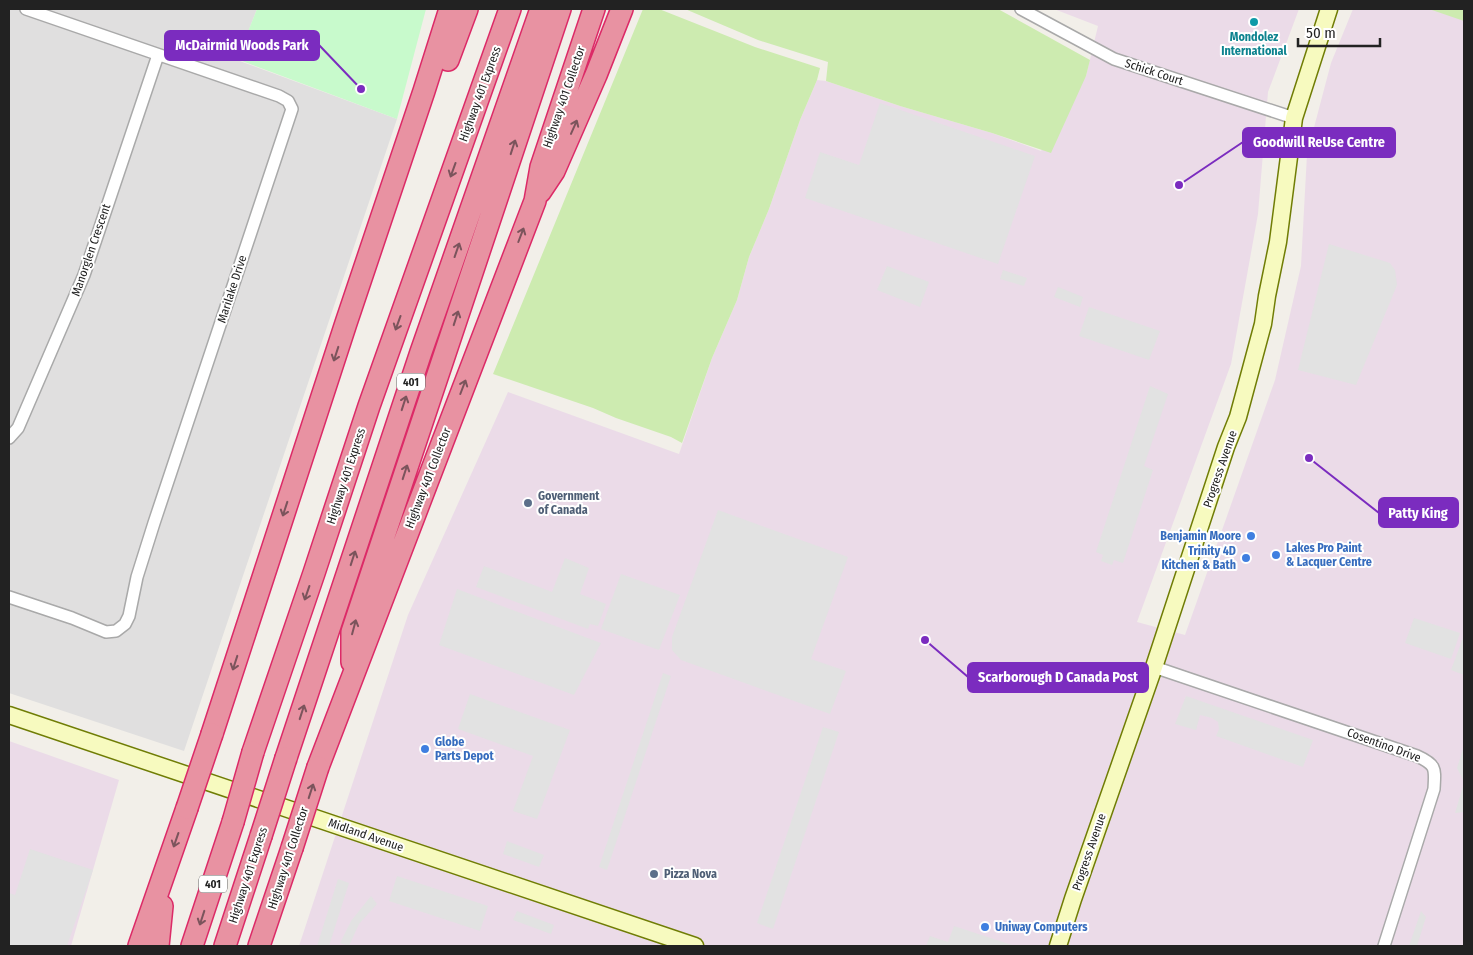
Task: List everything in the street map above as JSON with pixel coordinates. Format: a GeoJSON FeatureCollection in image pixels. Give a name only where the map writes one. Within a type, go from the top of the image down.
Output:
{"type":"FeatureCollection","features":[{"type":"Feature","properties":{"kind":"highway"},"geometry":{"type":"LineString","coordinates":[[139,946],[212,734],[450,9]]}},
{"type":"Feature","properties":{"kind":"highway"},"geometry":{"type":"LineString","coordinates":[[346,323],[467,9]]}},
{"type":"Feature","properties":{"kind":"highway","name":"Highway 401 Express"},"geometry":{"type":"LineString","coordinates":[[192,946],[233,822],[253,752],[368,406],[510,9]]}},
{"type":"Feature","properties":{"kind":"highway","name":"Highway 401 Express"},"geometry":{"type":"LineString","coordinates":[[225,946],[424,343],[541,9]]}},
{"type":"Feature","properties":{"kind":"highway"},"geometry":{"type":"LineString","coordinates":[[352,675],[352,632],[560,9]]}},
{"type":"Feature","properties":{"kind":"highway","name":"Highway 401 Collector"},"geometry":{"type":"LineString","coordinates":[[259,946],[318,767],[352,675],[535,201],[540,167],[594,9]]}},
{"type":"Feature","properties":{"kind":"highway"},"geometry":{"type":"LineString","coordinates":[[535,201],[554,171],[596,75],[622,9]]}},
{"type":"Feature","properties":{"kind":"highway"},"geometry":{"type":"LineString","coordinates":[[158,946],[166,871]]}},
{"type":"Feature","properties":{"kind":"main road","name":"Progress Avenue"},"geometry":{"type":"LineString","coordinates":[[1058,946],[1154,667],[1226,447],[1238,417],[1263,324],[1278,242],[1294,118],[1329,9]]}},
{"type":"Feature","properties":{"kind":"main road","name":"Midland Avenue"},"geometry":{"type":"LineString","coordinates":[[9,716],[695,946]]}},
{"type":"Feature","properties":{"kind":"street","name":"Marilake Drive"},"geometry":{"type":"LineString","coordinates":[[9,597],[72,618],[106,632],[116,631],[125,624],[129,616],[137,577],[154,523],[292,110],[288,101],[279,96],[26,9]]}},
{"type":"Feature","properties":{"kind":"street","name":"Schick Court"},"geometry":{"type":"LineString","coordinates":[[1021,9],[1114,59],[1294,118]]}},
{"type":"Feature","properties":{"kind":"street","name":"Manorglen Crescent"},"geometry":{"type":"LineString","coordinates":[[9,438],[18,428],[84,275],[158,55]]}},
{"type":"Feature","properties":{"kind":"street","name":"Cosentino Drive"},"geometry":{"type":"LineString","coordinates":[[1154,667],[1431,762],[1435,770],[1434,790],[1384,946]]}},
{"type":"Feature","properties":{"kind":"shaded area"},"geometry":{"type":"Polygon","coordinates":[[[9,9],[257,9],[237,60],[397,119],[184,751],[9,693],[9,9]]]}},
{"type":"Feature","properties":{"kind":"shaded area"},"geometry":{"type":"Polygon","coordinates":[[[1054,9],[1299,9],[1268,92],[1258,214],[1231,364],[1137,622],[1185,635],[1275,380],[1301,266],[1307,154],[1331,63],[1353,9],[1464,9],[1464,946],[299,946],[408,615],[508,392],[679,454],[712,358],[737,300],[749,257],[769,209],[800,120],[817,80],[826,81],[900,106],[992,133],[1041,151],[1086,76],[1098,26],[1054,9]]]}},
{"type":"Feature","properties":{"kind":"shaded area"},"geometry":{"type":"Polygon","coordinates":[[[880,103],[1035,156],[998,264],[805,198],[820,152],[859,165],[880,103]]]}},
{"type":"Feature","properties":{"kind":"shaded area"},"geometry":{"type":"Polygon","coordinates":[[[1329,244],[1390,263],[1395,270],[1397,285],[1356,385],[1298,370],[1329,244]]]}},
{"type":"Feature","properties":{"kind":"shaded area"},"geometry":{"type":"Polygon","coordinates":[[[887,266],[929,282],[920,307],[877,290],[887,266]]]}},
{"type":"Feature","properties":{"kind":"shaded area"},"geometry":{"type":"Polygon","coordinates":[[[1003,270],[1027,278],[1024,286],[1000,279],[1003,270]]]}},
{"type":"Feature","properties":{"kind":"shaded area"},"geometry":{"type":"Polygon","coordinates":[[[1058,287],[1083,297],[1080,307],[1054,297],[1058,287]]]}},
{"type":"Feature","properties":{"kind":"shaded area"},"geometry":{"type":"Polygon","coordinates":[[[1089,307],[1160,331],[1149,360],[1079,336],[1089,307]]]}},
{"type":"Feature","properties":{"kind":"shaded area"},"geometry":{"type":"Polygon","coordinates":[[[1150,386],[1168,394],[1144,466],[1153,470],[1123,563],[1114,560],[1112,565],[1101,561],[1103,555],[1096,552],[1150,386]]]}},
{"type":"Feature","properties":{"kind":"shaded area"},"geometry":{"type":"Polygon","coordinates":[[[718,510],[848,557],[811,659],[846,671],[830,714],[681,660],[672,650],[672,637],[718,510]]]}},
{"type":"Feature","properties":{"kind":"shaded area"},"geometry":{"type":"Polygon","coordinates":[[[565,558],[589,568],[580,594],[606,604],[598,626],[590,624],[588,629],[476,587],[484,566],[552,592],[565,558]]]}},
{"type":"Feature","properties":{"kind":"shaded area"},"geometry":{"type":"Polygon","coordinates":[[[621,574],[680,595],[659,650],[601,629],[621,574]]]}},
{"type":"Feature","properties":{"kind":"shaded area"},"geometry":{"type":"Polygon","coordinates":[[[457,589],[601,643],[574,695],[439,645],[457,589]]]}},
{"type":"Feature","properties":{"kind":"shaded area"},"geometry":{"type":"Polygon","coordinates":[[[1414,618],[1460,633],[1451,659],[1405,643],[1414,618]]]}},
{"type":"Feature","properties":{"kind":"shaded area"},"geometry":{"type":"Polygon","coordinates":[[[1464,635],[1464,675],[1451,670],[1464,635]]]}},
{"type":"Feature","properties":{"kind":"shaded area"},"geometry":{"type":"Polygon","coordinates":[[[663,673],[671,676],[607,870],[599,867],[663,673]]]}},
{"type":"Feature","properties":{"kind":"shaded area"},"geometry":{"type":"Polygon","coordinates":[[[470,694],[570,730],[537,819],[513,811],[533,756],[458,729],[470,694]]]}},
{"type":"Feature","properties":{"kind":"shaded area"},"geometry":{"type":"Polygon","coordinates":[[[1186,696],[1313,740],[1303,767],[1216,736],[1219,729],[1218,722],[1212,718],[1200,715],[1196,730],[1175,724],[1186,696]]]}},
{"type":"Feature","properties":{"kind":"shaded area"},"geometry":{"type":"Polygon","coordinates":[[[823,727],[839,732],[773,929],[757,923],[823,727]]]}},
{"type":"Feature","properties":{"kind":"shaded area"},"geometry":{"type":"Polygon","coordinates":[[[9,741],[119,780],[71,946],[9,946],[9,741]]]}},
{"type":"Feature","properties":{"kind":"shaded area"},"geometry":{"type":"Polygon","coordinates":[[[1464,746],[1464,782],[1457,768],[1464,746]]]}},
{"type":"Feature","properties":{"kind":"shaded area"},"geometry":{"type":"Polygon","coordinates":[[[1464,783],[1464,812],[1455,813],[1464,783]]]}},
{"type":"Feature","properties":{"kind":"shaded area"},"geometry":{"type":"Polygon","coordinates":[[[507,841],[544,855],[539,867],[503,854],[507,841]]]}},
{"type":"Feature","properties":{"kind":"shaded area"},"geometry":{"type":"Polygon","coordinates":[[[30,849],[93,870],[67,946],[9,946],[9,893],[15,895],[30,849]]]}},
{"type":"Feature","properties":{"kind":"shaded area"},"geometry":{"type":"Polygon","coordinates":[[[397,876],[488,906],[480,931],[389,901],[397,876]]]}},
{"type":"Feature","properties":{"kind":"shaded area"},"geometry":{"type":"Polygon","coordinates":[[[338,879],[349,883],[329,946],[317,946],[338,879]]]}},
{"type":"Feature","properties":{"kind":"shaded area"},"geometry":{"type":"Polygon","coordinates":[[[371,896],[377,904],[359,924],[349,946],[340,943],[351,921],[371,896]]]}},
{"type":"Feature","properties":{"kind":"shaded area"},"geometry":{"type":"Polygon","coordinates":[[[517,911],[554,925],[551,934],[513,920],[517,911]]]}},
{"type":"Feature","properties":{"kind":"shaded area"},"geometry":{"type":"Polygon","coordinates":[[[1421,911],[1426,917],[1417,946],[1409,946],[1421,911]]]}},
{"type":"Feature","properties":{"kind":"shaded area"},"geometry":{"type":"Polygon","coordinates":[[[954,926],[1015,946],[926,946],[930,936],[948,942],[954,926]]]}},
{"type":"Feature","properties":{"kind":"green space"},"geometry":{"type":"Polygon","coordinates":[[[257,9],[426,9],[397,119],[237,59],[257,9]]]}},
{"type":"Feature","properties":{"kind":"green space"},"geometry":{"type":"Polygon","coordinates":[[[643,9],[659,9],[755,47],[820,68],[769,209],[749,257],[737,300],[712,358],[682,443],[671,437],[593,408],[493,374],[643,9]]]}},
{"type":"Feature","properties":{"kind":"green space"},"geometry":{"type":"Polygon","coordinates":[[[685,9],[998,9],[1090,60],[1086,76],[1051,153],[826,81],[828,62],[758,40],[685,9]]]}},
{"type":"Feature","properties":{"kind":"green space"},"geometry":{"type":"Polygon","coordinates":[[[1429,9],[1464,9],[1464,21],[1429,9]]]}},
{"type":"Feature","properties":{"kind":"place","name":"Mondolez International"},"geometry":{"type":"Point","coordinates":[1254,22]}},
{"type":"Feature","properties":{"kind":"place","name":"McDairmid Woods Park"},"geometry":{"type":"Point","coordinates":[361,89]}},
{"type":"Feature","properties":{"kind":"place","name":"Goodwill ReUse Centre"},"geometry":{"type":"Point","coordinates":[1179,185]}},
{"type":"Feature","properties":{"kind":"place","name":"Patty King"},"geometry":{"type":"Point","coordinates":[1309,458]}},
{"type":"Feature","properties":{"kind":"place","name":"Government of Canada"},"geometry":{"type":"Point","coordinates":[528,503]}},
{"type":"Feature","properties":{"kind":"place","name":"Benjamin Moore"},"geometry":{"type":"Point","coordinates":[1251,536]}},
{"type":"Feature","properties":{"kind":"place","name":"Lakes Pro Paint & Lacquer Centre"},"geometry":{"type":"Point","coordinates":[1276,555]}},
{"type":"Feature","properties":{"kind":"place","name":"Trinity 4D Kitchen & Bath"},"geometry":{"type":"Point","coordinates":[1246,558]}},
{"type":"Feature","properties":{"kind":"place","name":"Scarborough D Canada Post"},"geometry":{"type":"Point","coordinates":[925,640]}},
{"type":"Feature","properties":{"kind":"place","name":"Globe Parts Depot"},"geometry":{"type":"Point","coordinates":[425,749]}},
{"type":"Feature","properties":{"kind":"place","name":"Pizza Nova"},"geometry":{"type":"Point","coordinates":[654,874]}},
{"type":"Feature","properties":{"kind":"place","name":"Uniway Computers"},"geometry":{"type":"Point","coordinates":[985,927]}}]}
